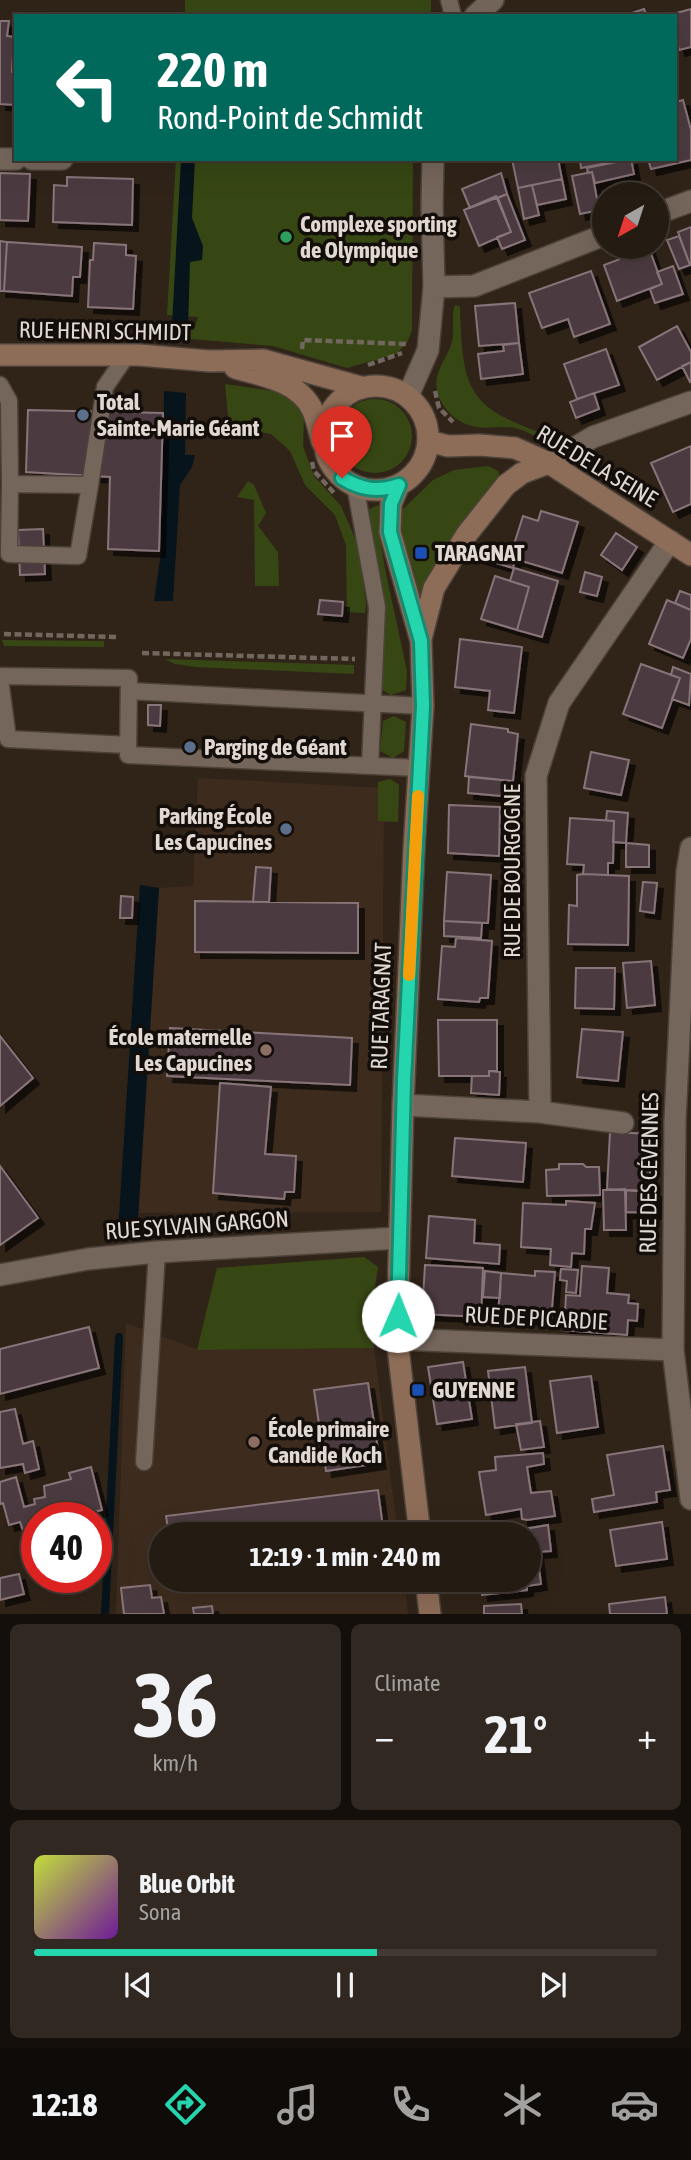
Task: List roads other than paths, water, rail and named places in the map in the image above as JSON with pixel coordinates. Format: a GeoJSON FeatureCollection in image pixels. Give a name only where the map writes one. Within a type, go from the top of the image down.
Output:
{"type":"FeatureCollection","features":[{"type":"Feature","properties":{"kind":"street"},"geometry":{"type":"LineString","coordinates":[[477,14],[493,0]]}},
{"type":"Feature","properties":{"kind":"street"},"geometry":{"type":"LineString","coordinates":[[408,396],[428,350],[434,287],[433,161]]}},
{"type":"Feature","properties":{"kind":"street"},"geometry":{"type":"LineString","coordinates":[[669,209],[691,201]]}},
{"type":"Feature","properties":{"kind":"street"},"geometry":{"type":"LineString","coordinates":[[434,287],[474,286],[592,240]]}},
{"type":"Feature","properties":{"kind":"street","name":"RUE HENRI SCHMIDT"},"geometry":{"type":"LineString","coordinates":[[0,355],[133,355],[209,361],[264,360],[361,387]]}},
{"type":"Feature","properties":{"kind":"street","name":"RUE HENRI SCHMIDT"},"geometry":{"type":"LineString","coordinates":[[209,361],[273,378],[300,392],[312,410],[326,453]]}},
{"type":"Feature","properties":{"kind":"street"},"geometry":{"type":"LineString","coordinates":[[361,387],[386,387],[408,396],[419,409],[426,424],[428,440],[420,467],[399,485],[377,489],[355,485],[342,478],[332,467],[326,453],[325,429],[334,406],[361,387]]}},
{"type":"Feature","properties":{"kind":"street"},"geometry":{"type":"LineString","coordinates":[[421,641],[434,588],[467,534],[506,485],[522,473],[549,463],[593,437],[691,402]]}},
{"type":"Feature","properties":{"kind":"street","name":"RUE DE LA SEINE"},"geometry":{"type":"LineString","coordinates":[[428,440],[448,446],[514,448],[549,463],[691,555]]}},
{"type":"Feature","properties":{"kind":"street","name":"RUE TARAGNAT"},"geometry":{"type":"LineString","coordinates":[[399,485],[391,504],[390,532],[421,641],[423,706],[403,1105],[397,1339],[418,1522]]}},
{"type":"Feature","properties":{"kind":"street","name":"RUE DE BOURGOGNE"},"geometry":{"type":"LineString","coordinates":[[540,1112],[536,776],[559,703],[670,541]]}},
{"type":"Feature","properties":{"kind":"street","name":"RUE DES CÉVENNES"},"geometry":{"type":"LineString","coordinates":[[691,848],[687,872],[675,1121],[673,1350],[691,1499]]}},
{"type":"Feature","properties":{"kind":"street"},"geometry":{"type":"LineString","coordinates":[[403,1105],[540,1112],[623,1123]]}},
{"type":"Feature","properties":{"kind":"street","name":"RUE SYLVAIN GARGON"},"geometry":{"type":"LineString","coordinates":[[0,1275],[88,1259],[151,1253],[399,1238]]}},
{"type":"Feature","properties":{"kind":"street","name":"RUE DE PICARDIE"},"geometry":{"type":"LineString","coordinates":[[397,1339],[673,1350]]}},
{"type":"Feature","properties":{"kind":"street"},"geometry":{"type":"LineString","coordinates":[[427,1592],[430,1614]]}},
{"type":"Feature","properties":{"kind":"lane"},"geometry":{"type":"LineString","coordinates":[[0,385],[9,401],[9,554],[79,556],[105,387],[133,355]]}},
{"type":"Feature","properties":{"kind":"lane"},"geometry":{"type":"LineString","coordinates":[[10,484],[90,485]]}},
{"type":"Feature","properties":{"kind":"lane"},"geometry":{"type":"LineString","coordinates":[[355,485],[377,607],[370,766]]}},
{"type":"Feature","properties":{"kind":"lane"},"geometry":{"type":"LineString","coordinates":[[128,750],[129,678],[0,677],[8,739],[128,750],[419,768]]}},
{"type":"Feature","properties":{"kind":"lane"},"geometry":{"type":"LineString","coordinates":[[129,691],[423,706]]}},
{"type":"Feature","properties":{"kind":"lane"},"geometry":{"type":"LineString","coordinates":[[144,1462],[151,1253]]}},
{"type":"Feature","properties":{"kind":"waterway"},"geometry":{"type":"LineString","coordinates":[[105,1614],[119,1337]]}},
{"type":"Feature","properties":{"kind":"place","name":"Complexe sporting de Olympique"},"geometry":{"type":"Point","coordinates":[286,237]}},
{"type":"Feature","properties":{"kind":"place","name":"Total Sainte-Marie Géant"},"geometry":{"type":"Point","coordinates":[83,415]}},
{"type":"Feature","properties":{"kind":"place","name":"TARAGNAT"},"geometry":{"type":"Point","coordinates":[421,553]}},
{"type":"Feature","properties":{"kind":"place","name":"Parging de Géant"},"geometry":{"type":"Point","coordinates":[190,747]}},
{"type":"Feature","properties":{"kind":"place","name":"Parking École Les Capucines"},"geometry":{"type":"Point","coordinates":[286,829]}},
{"type":"Feature","properties":{"kind":"place","name":"École maternelle Les Capucines"},"geometry":{"type":"Point","coordinates":[266,1050]}},
{"type":"Feature","properties":{"kind":"place","name":"GUYENNE"},"geometry":{"type":"Point","coordinates":[418,1390]}},
{"type":"Feature","properties":{"kind":"place","name":"École primaire Candide Koch"},"geometry":{"type":"Point","coordinates":[254,1442]}}]}
